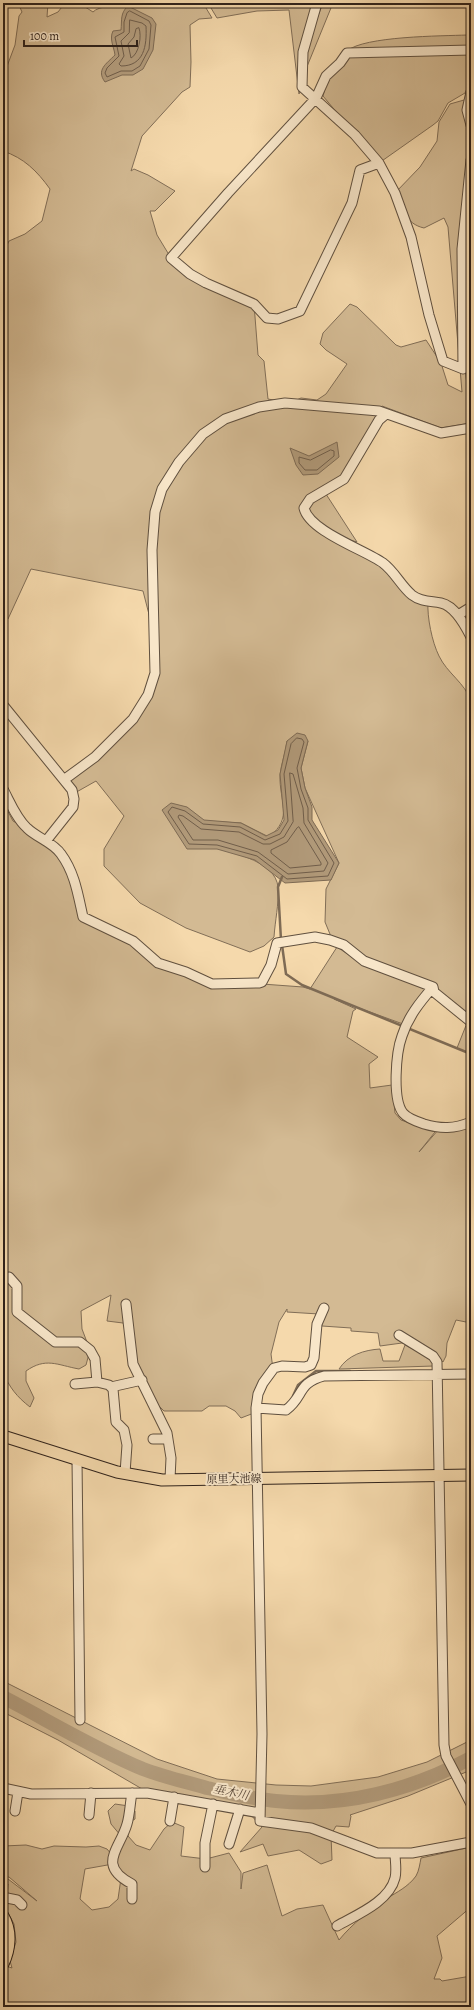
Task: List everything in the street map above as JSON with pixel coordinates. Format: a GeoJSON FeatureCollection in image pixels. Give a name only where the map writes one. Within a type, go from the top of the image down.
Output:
{"type":"FeatureCollection","features":[{"type":"Feature","properties":{"kind":"main road","name":"原里大池線"},"geometry":{"type":"LineString","coordinates":[[3,1436],[139,1477],[170,1479],[471,1475]]}},
{"type":"Feature","properties":{"kind":"main road"},"geometry":{"type":"LineString","coordinates":[[3,1916],[8,1928],[10,1940],[8,1954],[3,1964]]}},
{"type":"Feature","properties":{"kind":"street"},"geometry":{"type":"LineString","coordinates":[[317,3],[303,52],[301,71],[302,87],[316,98],[355,135],[379,163],[395,193],[411,237],[429,315],[443,360],[463,369],[462,249],[469,206],[471,160]]}},
{"type":"Feature","properties":{"kind":"street"},"geometry":{"type":"LineString","coordinates":[[379,163],[360,170],[352,203],[300,311],[278,319],[267,318],[254,304],[206,283],[190,274],[170,258],[212,210],[316,98],[326,76],[340,63],[347,53],[471,50]]}},
{"type":"Feature","properties":{"kind":"street"},"geometry":{"type":"LineString","coordinates":[[471,92],[467,110],[471,125]]}},
{"type":"Feature","properties":{"kind":"street"},"geometry":{"type":"LineString","coordinates":[[65,779],[94,757],[133,719],[148,695],[154,673],[152,550],[155,512],[162,489],[180,462],[203,434],[225,419],[259,407],[285,403],[378,411],[441,433],[471,428]]}},
{"type":"Feature","properties":{"kind":"street"},"geometry":{"type":"LineString","coordinates":[[386,414],[379,420],[344,479],[310,499],[304,508],[305,515],[331,535],[383,563],[396,575],[412,595],[429,603],[442,603],[458,615],[471,637]]}},
{"type":"Feature","properties":{"kind":"street"},"geometry":{"type":"LineString","coordinates":[[458,615],[471,607]]}},
{"type":"Feature","properties":{"kind":"street"},"geometry":{"type":"LineString","coordinates":[[3,705],[65,779],[72,790],[74,799],[73,806],[46,841]]}},
{"type":"Feature","properties":{"kind":"street"},"geometry":{"type":"LineString","coordinates":[[3,789],[20,820],[28,829],[61,853],[73,876],[82,917],[133,941],[158,963],[186,972],[212,984],[258,983],[262,982],[271,966],[277,943],[281,941],[315,937],[344,945],[364,961],[433,987]]}},
{"type":"Feature","properties":{"kind":"street"},"geometry":{"type":"LineString","coordinates":[[433,987],[434,992],[471,1022]]}},
{"type":"Feature","properties":{"kind":"street"},"geometry":{"type":"LineString","coordinates":[[433,987],[412,1014],[401,1037],[396,1076],[398,1106],[403,1114],[419,1123],[439,1128],[458,1127],[471,1122]]}},
{"type":"Feature","properties":{"kind":"street"},"geometry":{"type":"LineString","coordinates":[[9,1277],[17,1286],[18,1312],[55,1342],[80,1342],[90,1350],[95,1359],[97,1382]]}},
{"type":"Feature","properties":{"kind":"street"},"geometry":{"type":"LineString","coordinates":[[126,1304],[133,1364],[167,1432],[171,1458],[170,1479]]}},
{"type":"Feature","properties":{"kind":"street"},"geometry":{"type":"LineString","coordinates":[[324,1308],[317,1324],[314,1358],[311,1364],[305,1368],[282,1366],[274,1368],[262,1382],[256,1408],[262,1726],[260,1821],[311,1828],[377,1854],[412,1853],[471,1842]]}},
{"type":"Feature","properties":{"kind":"street"},"geometry":{"type":"LineString","coordinates":[[399,1335],[433,1356],[437,1362],[444,1737],[446,1756],[471,1804]]}},
{"type":"Feature","properties":{"kind":"street"},"geometry":{"type":"LineString","coordinates":[[256,1408],[286,1410],[295,1401],[302,1388],[308,1382],[324,1376],[471,1374]]}},
{"type":"Feature","properties":{"kind":"street"},"geometry":{"type":"LineString","coordinates":[[75,1384],[97,1382],[111,1387],[142,1380]]}},
{"type":"Feature","properties":{"kind":"street"},"geometry":{"type":"LineString","coordinates":[[111,1387],[113,1389],[116,1422],[124,1430],[126,1445],[125,1474]]}},
{"type":"Feature","properties":{"kind":"street"},"geometry":{"type":"LineString","coordinates":[[153,1439],[168,1439]]}},
{"type":"Feature","properties":{"kind":"street"},"geometry":{"type":"LineString","coordinates":[[77,1459],[80,1720]]}},
{"type":"Feature","properties":{"kind":"street"},"geometry":{"type":"LineString","coordinates":[[3,1788],[18,1792],[147,1793],[260,1813]]}},
{"type":"Feature","properties":{"kind":"street"},"geometry":{"type":"LineString","coordinates":[[15,1811],[18,1792]]}},
{"type":"Feature","properties":{"kind":"street"},"geometry":{"type":"LineString","coordinates":[[89,1815],[91,1793]]}},
{"type":"Feature","properties":{"kind":"street"},"geometry":{"type":"LineString","coordinates":[[132,1793],[127,1824],[112,1855],[113,1864],[121,1878],[132,1884],[132,1899]]}},
{"type":"Feature","properties":{"kind":"street"},"geometry":{"type":"LineString","coordinates":[[170,1821],[174,1797]]}},
{"type":"Feature","properties":{"kind":"street"},"geometry":{"type":"LineString","coordinates":[[205,1867],[205,1842],[213,1804]]}},
{"type":"Feature","properties":{"kind":"street"},"geometry":{"type":"LineString","coordinates":[[229,1844],[240,1809]]}},
{"type":"Feature","properties":{"kind":"street"},"geometry":{"type":"LineString","coordinates":[[337,1926],[369,1907],[386,1894],[396,1876],[395,1853]]}},
{"type":"Feature","properties":{"kind":"street"},"geometry":{"type":"LineString","coordinates":[[3,1901],[7,1898],[17,1900],[22,1905]]}},
{"type":"Feature","properties":{"kind":"shaded area"},"geometry":{"type":"Polygon","coordinates":[[[18,3],[42,3],[43,7],[43,3],[48,3],[47,17],[58,12],[65,3],[79,3],[93,12],[100,8],[127,4],[203,3],[212,18],[199,19],[190,25],[190,87],[182,92],[142,136],[131,171],[134,169],[148,175],[175,191],[155,211],[150,211],[157,235],[171,258],[206,283],[254,304],[258,355],[264,361],[268,399],[290,403],[301,398],[317,400],[326,394],[347,364],[326,350],[320,344],[323,333],[350,304],[357,307],[396,345],[401,347],[426,340],[441,363],[448,385],[462,392],[448,227],[444,218],[424,228],[413,223],[405,215],[395,193],[420,167],[437,141],[439,122],[450,104],[471,98],[471,205],[464,205],[463,354],[468,392],[471,393],[471,423],[441,428],[382,406],[366,443],[344,479],[324,491],[357,542],[335,536],[359,550],[428,602],[429,622],[436,650],[442,662],[465,689],[471,701],[471,1021],[433,987],[364,961],[332,939],[325,922],[326,889],[339,863],[305,788],[301,768],[308,741],[287,741],[280,775],[284,809],[283,816],[277,830],[269,837],[241,823],[204,821],[202,844],[235,853],[259,863],[269,870],[275,878],[278,894],[274,937],[264,946],[250,952],[186,928],[140,903],[104,866],[104,849],[124,816],[96,781],[73,794],[65,779],[116,743],[130,724],[153,677],[154,634],[143,591],[31,569],[8,619],[3,624],[3,253],[9,241],[25,234],[42,221],[50,189],[40,176],[24,161],[3,151],[3,77],[15,45],[19,16],[22,12],[18,3]]]}},
{"type":"Feature","properties":{"kind":"shaded area"},"geometry":{"type":"Polygon","coordinates":[[[208,3],[318,3],[304,33],[302,87],[299,94],[289,10],[257,11],[217,18],[208,3]]]}},
{"type":"Feature","properties":{"kind":"shaded area"},"geometry":{"type":"Polygon","coordinates":[[[323,3],[333,3],[306,69],[308,42],[323,3]]]}},
{"type":"Feature","properties":{"kind":"shaded area"},"geometry":{"type":"Polygon","coordinates":[[[471,29],[471,81],[465,93],[448,103],[438,121],[379,163],[323,96],[329,78],[338,61],[347,51],[356,46],[369,42],[404,38],[467,35],[471,29]]]}},
{"type":"Feature","properties":{"kind":"shaded area"},"geometry":{"type":"Polygon","coordinates":[[[3,802],[13,821],[33,832],[61,853],[83,917],[133,941],[163,965],[212,984],[262,984],[303,987],[310,989],[337,947],[358,961],[430,990],[403,1024],[334,999],[356,1009],[353,1011],[347,1037],[378,1057],[369,1064],[370,1088],[392,1085],[395,1113],[401,1120],[435,1132],[419,1152],[439,1129],[471,1120],[471,1323],[456,1320],[447,1343],[446,1356],[443,1362],[433,1353],[402,1343],[380,1346],[378,1333],[351,1331],[351,1328],[322,1326],[319,1314],[287,1312],[287,1309],[279,1322],[271,1354],[273,1369],[254,1413],[241,1418],[235,1411],[226,1406],[209,1406],[202,1411],[164,1411],[154,1401],[141,1382],[133,1362],[126,1327],[123,1323],[107,1321],[111,1295],[81,1311],[82,1329],[90,1350],[86,1365],[79,1369],[46,1363],[40,1364],[26,1371],[26,1381],[34,1398],[30,1407],[14,1391],[3,1372],[3,802]]]}},
{"type":"Feature","properties":{"kind":"shaded area"},"geometry":{"type":"Polygon","coordinates":[[[467,1023],[471,1023],[471,1054],[457,1048],[467,1023]]]}},
{"type":"Feature","properties":{"kind":"shaded area"},"geometry":{"type":"Polygon","coordinates":[[[405,1345],[431,1358],[434,1366],[339,1369],[347,1360],[357,1354],[380,1349],[383,1361],[399,1361],[405,1345]]]}},
{"type":"Feature","properties":{"kind":"shaded area"},"geometry":{"type":"Polygon","coordinates":[[[3,1681],[157,1759],[217,1779],[276,1785],[311,1786],[378,1777],[427,1762],[471,1740],[471,1770],[408,1796],[350,1815],[349,1827],[336,1826],[331,1835],[332,1860],[321,1864],[299,1850],[268,1856],[263,1844],[240,1852],[262,1827],[247,1811],[149,1793],[58,1740],[3,1712],[3,1681]]]}},
{"type":"Feature","properties":{"kind":"shaded area"},"geometry":{"type":"Polygon","coordinates":[[[115,1804],[129,1806],[135,1811],[135,1819],[127,1824],[128,1836],[136,1845],[150,1850],[164,1829],[172,1822],[184,1827],[181,1856],[206,1859],[229,1853],[241,1872],[241,1889],[243,1873],[267,1865],[282,1916],[297,1909],[323,1905],[339,1940],[350,1928],[368,1913],[413,1880],[417,1874],[421,1858],[471,1847],[471,1907],[437,1936],[442,1958],[434,1979],[440,1979],[442,1981],[471,1976],[471,2007],[3,2007],[3,1965],[12,1968],[10,1961],[16,1942],[14,1924],[6,1909],[8,1884],[3,1895],[3,1880],[8,1879],[37,1901],[9,1877],[3,1877],[3,1846],[26,1845],[42,1849],[54,1846],[99,1846],[107,1849],[112,1855],[113,1864],[85,1869],[80,1899],[92,1910],[109,1907],[118,1899],[121,1878],[116,1868],[121,1836],[111,1824],[108,1811],[115,1804]]]}},
{"type":"Feature","properties":{"kind":"water"},"geometry":{"type":"Polygon","coordinates":[[[128,6],[152,18],[156,24],[153,50],[143,69],[133,75],[122,75],[105,82],[102,78],[103,67],[115,55],[112,34],[113,31],[121,30],[123,14],[128,6]]]}},
{"type":"Feature","properties":{"kind":"water"},"geometry":{"type":"Polygon","coordinates":[[[337,442],[339,457],[318,474],[303,475],[296,465],[290,448],[309,456],[337,442]]]}},
{"type":"Feature","properties":{"kind":"water"},"geometry":{"type":"Polygon","coordinates":[[[297,733],[305,735],[308,741],[301,768],[305,788],[312,807],[312,820],[339,863],[331,880],[285,883],[255,860],[217,849],[187,849],[162,810],[171,803],[187,807],[204,820],[241,823],[266,836],[278,830],[284,820],[280,774],[287,741],[297,733]]]}},
{"type":"Feature","properties":{"kind":"waterway"},"geometry":{"type":"LineString","coordinates":[[281,940],[278,887],[282,877]]}},
{"type":"Feature","properties":{"kind":"waterway"},"geometry":{"type":"LineString","coordinates":[[282,945],[286,974],[302,985],[471,1054]]}},
{"type":"Feature","properties":{"kind":"waterway"},"geometry":{"type":"LineString","coordinates":[[293,1396],[298,1385],[316,1371],[350,1371]]}},
{"type":"Feature","properties":{"kind":"waterway","name":"垂木川"},"geometry":{"type":"LineString","coordinates":[[3,1697],[90,1744],[143,1769],[207,1788],[267,1800],[326,1802],[352,1799],[401,1788],[471,1758]]}}]}
